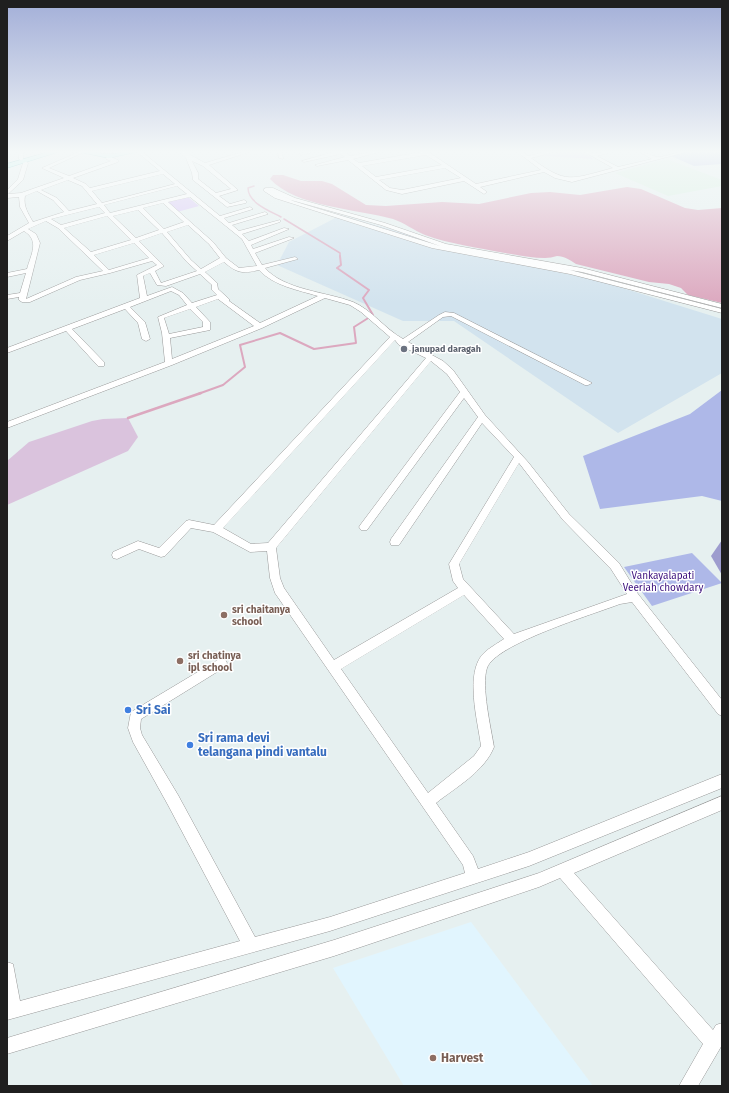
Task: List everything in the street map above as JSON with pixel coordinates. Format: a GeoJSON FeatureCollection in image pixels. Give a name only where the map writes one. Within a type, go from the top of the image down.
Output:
{"type":"FeatureCollection","features":[{"type":"Feature","properties":{"kind":"street"},"geometry":{"type":"LineString","coordinates":[[20,202],[32,224]]}},
{"type":"Feature","properties":{"kind":"street"},"geometry":{"type":"LineString","coordinates":[[57,202],[67,212]]}},
{"type":"Feature","properties":{"kind":"street"},"geometry":{"type":"LineString","coordinates":[[7,239],[32,224],[46,218],[103,202]]}},
{"type":"Feature","properties":{"kind":"street"},"geometry":{"type":"LineString","coordinates":[[60,227],[140,209],[161,202]]}},
{"type":"Feature","properties":{"kind":"street"},"geometry":{"type":"LineString","coordinates":[[165,202],[218,250],[224,259],[240,271],[295,260]]}},
{"type":"Feature","properties":{"kind":"street"},"geometry":{"type":"LineString","coordinates":[[199,202],[238,233],[247,244],[261,268],[269,277],[279,282],[322,296],[352,304],[363,311],[398,340],[440,363],[450,372],[482,417],[525,464],[566,517],[615,566],[634,597],[722,710]]}},
{"type":"Feature","properties":{"kind":"street"},"geometry":{"type":"LineString","coordinates":[[224,202],[229,206],[244,202]]}},
{"type":"Feature","properties":{"kind":"street"},"geometry":{"type":"LineString","coordinates":[[292,202],[434,246],[570,272],[722,311]]}},
{"type":"Feature","properties":{"kind":"street"},"geometry":{"type":"LineString","coordinates":[[304,202],[383,224],[445,246],[582,270],[722,306]]}},
{"type":"Feature","properties":{"kind":"street"},"geometry":{"type":"LineString","coordinates":[[99,204],[161,266],[140,275],[144,299]]}},
{"type":"Feature","properties":{"kind":"street"},"geometry":{"type":"LineString","coordinates":[[140,209],[162,230],[200,272],[215,284],[215,290],[237,309]]}},
{"type":"Feature","properties":{"kind":"street"},"geometry":{"type":"LineString","coordinates":[[219,218],[250,209]]}},
{"type":"Feature","properties":{"kind":"street"},"geometry":{"type":"LineString","coordinates":[[227,225],[265,214]]}},
{"type":"Feature","properties":{"kind":"street"},"geometry":{"type":"LineString","coordinates":[[46,218],[60,227],[108,272]]}},
{"type":"Feature","properties":{"kind":"street"},"geometry":{"type":"LineString","coordinates":[[238,233],[278,221]]}},
{"type":"Feature","properties":{"kind":"street"},"geometry":{"type":"LineString","coordinates":[[89,255],[162,230],[188,223]]}},
{"type":"Feature","properties":{"kind":"street"},"geometry":{"type":"LineString","coordinates":[[24,229],[34,235],[37,243],[29,271],[23,301],[28,301],[78,278],[108,272],[154,258]]}},
{"type":"Feature","properties":{"kind":"street"},"geometry":{"type":"LineString","coordinates":[[247,244],[286,229]]}},
{"type":"Feature","properties":{"kind":"street"},"geometry":{"type":"LineString","coordinates":[[7,231],[16,234]]}},
{"type":"Feature","properties":{"kind":"street"},"geometry":{"type":"LineString","coordinates":[[251,252],[291,238]]}},
{"type":"Feature","properties":{"kind":"street"},"geometry":{"type":"LineString","coordinates":[[152,270],[159,284],[164,285],[200,272],[224,259]]}},
{"type":"Feature","properties":{"kind":"street"},"geometry":{"type":"LineString","coordinates":[[7,275],[29,271]]}},
{"type":"Feature","properties":{"kind":"street"},"geometry":{"type":"LineString","coordinates":[[7,351],[144,299],[175,290],[206,322],[207,328],[165,337]]}},
{"type":"Feature","properties":{"kind":"street"},"geometry":{"type":"LineString","coordinates":[[7,297],[24,295]]}},
{"type":"Feature","properties":{"kind":"street"},"geometry":{"type":"LineString","coordinates":[[7,425],[169,363],[259,326],[322,296]]}},
{"type":"Feature","properties":{"kind":"street"},"geometry":{"type":"LineString","coordinates":[[169,363],[161,317],[219,297],[259,326]]}},
{"type":"Feature","properties":{"kind":"street"},"geometry":{"type":"LineString","coordinates":[[126,306],[142,322],[146,339]]}},
{"type":"Feature","properties":{"kind":"street"},"geometry":{"type":"LineString","coordinates":[[216,529],[398,340],[445,314],[452,314],[588,382]]}},
{"type":"Feature","properties":{"kind":"street"},"geometry":{"type":"LineString","coordinates":[[68,328],[101,364]]}},
{"type":"Feature","properties":{"kind":"street"},"geometry":{"type":"LineString","coordinates":[[117,555],[138,545],[161,554],[189,524],[216,529],[250,548],[271,547],[430,358]]}},
{"type":"Feature","properties":{"kind":"street"},"geometry":{"type":"LineString","coordinates":[[364,527],[464,392]]}},
{"type":"Feature","properties":{"kind":"street"},"geometry":{"type":"LineString","coordinates":[[395,542],[482,417]]}},
{"type":"Feature","properties":{"kind":"street"},"geometry":{"type":"LineString","coordinates":[[512,640],[458,581],[454,564],[518,458]]}},
{"type":"Feature","properties":{"kind":"street"},"geometry":{"type":"LineString","coordinates":[[271,547],[275,578],[279,590],[468,861],[474,877]]}},
{"type":"Feature","properties":{"kind":"street"},"geometry":{"type":"LineString","coordinates":[[333,668],[466,589]]}},
{"type":"Feature","properties":{"kind":"street"},"geometry":{"type":"LineString","coordinates":[[427,802],[479,760],[488,747],[479,684],[481,668],[487,657],[512,640],[619,600],[634,597]]}},
{"type":"Feature","properties":{"kind":"street"},"geometry":{"type":"LineString","coordinates":[[221,662],[135,716],[134,728],[138,738],[174,800],[251,945]]}},
{"type":"Feature","properties":{"kind":"street"},"geometry":{"type":"LineString","coordinates":[[7,970],[10,1011],[330,924],[529,859],[722,781]]}},
{"type":"Feature","properties":{"kind":"street"},"geometry":{"type":"LineString","coordinates":[[7,1046],[334,948],[539,880],[722,802]]}},
{"type":"Feature","properties":{"kind":"street"},"geometry":{"type":"LineString","coordinates":[[562,870],[718,1037],[688,1086]]}},
{"type":"Feature","properties":{"kind":"shaded area"},"geometry":{"type":"Polygon","coordinates":[[[167,202],[194,202],[199,206],[177,212],[167,202]]]}},
{"type":"Feature","properties":{"kind":"shaded area"},"geometry":{"type":"Polygon","coordinates":[[[314,202],[361,202],[366,205],[386,206],[442,202],[479,204],[488,202],[671,202],[685,208],[698,210],[722,208],[722,303],[688,295],[681,288],[669,284],[649,282],[576,264],[562,257],[535,258],[465,246],[425,235],[393,219],[314,202]]]}},
{"type":"Feature","properties":{"kind":"shaded area"},"geometry":{"type":"Polygon","coordinates":[[[341,215],[493,259],[597,280],[722,319],[722,373],[618,433],[454,321],[403,321],[277,265],[289,242],[341,215]]]}},
{"type":"Feature","properties":{"kind":"shaded area"},"geometry":{"type":"Polygon","coordinates":[[[128,418],[138,437],[128,451],[7,505],[7,461],[29,442],[92,421],[128,418]]]}},
{"type":"Feature","properties":{"kind":"shaded area"},"geometry":{"type":"Polygon","coordinates":[[[722,540],[722,575],[711,556],[722,540]]]}},
{"type":"Feature","properties":{"kind":"shaded area"},"geometry":{"type":"Polygon","coordinates":[[[471,922],[593,1086],[404,1086],[333,968],[471,922]]]}},
{"type":"Feature","properties":{"kind":"green space"},"geometry":{"type":"Polygon","coordinates":[[[722,390],[722,501],[702,496],[600,509],[583,456],[690,414],[722,390]]]}},
{"type":"Feature","properties":{"kind":"green space","name":"Vankayalapati Veeriah chowdary"},"geometry":{"type":"Polygon","coordinates":[[[692,553],[722,583],[652,606],[624,567],[692,553]]]}},
{"type":"Feature","properties":{"kind":"waterway"},"geometry":{"type":"LineString","coordinates":[[256,202],[260,206],[281,217]]}},
{"type":"Feature","properties":{"kind":"waterway"},"geometry":{"type":"LineString","coordinates":[[284,219],[340,253],[340,256]]}},
{"type":"Feature","properties":{"kind":"waterway"},"geometry":{"type":"LineString","coordinates":[[198,394],[223,385],[245,367],[240,345],[280,333],[314,349],[356,343],[354,327],[373,315],[363,298],[369,290],[337,268],[341,265],[340,256]]}},
{"type":"Feature","properties":{"kind":"waterway"},"geometry":{"type":"LineString","coordinates":[[128,418],[201,393]]}},
{"type":"Feature","properties":{"kind":"place","name":"janupad daragah"},"geometry":{"type":"Point","coordinates":[404,349]}},
{"type":"Feature","properties":{"kind":"place","name":"sri chaitanya school"},"geometry":{"type":"Point","coordinates":[224,615]}},
{"type":"Feature","properties":{"kind":"place","name":"sri chatinya ipl school"},"geometry":{"type":"Point","coordinates":[180,661]}},
{"type":"Feature","properties":{"kind":"place","name":"Sri Sai"},"geometry":{"type":"Point","coordinates":[128,710]}},
{"type":"Feature","properties":{"kind":"place","name":"Sri rama devi telangana pindi vantalu"},"geometry":{"type":"Point","coordinates":[190,745]}},
{"type":"Feature","properties":{"kind":"place","name":"Harvest"},"geometry":{"type":"Point","coordinates":[433,1058]}}]}
